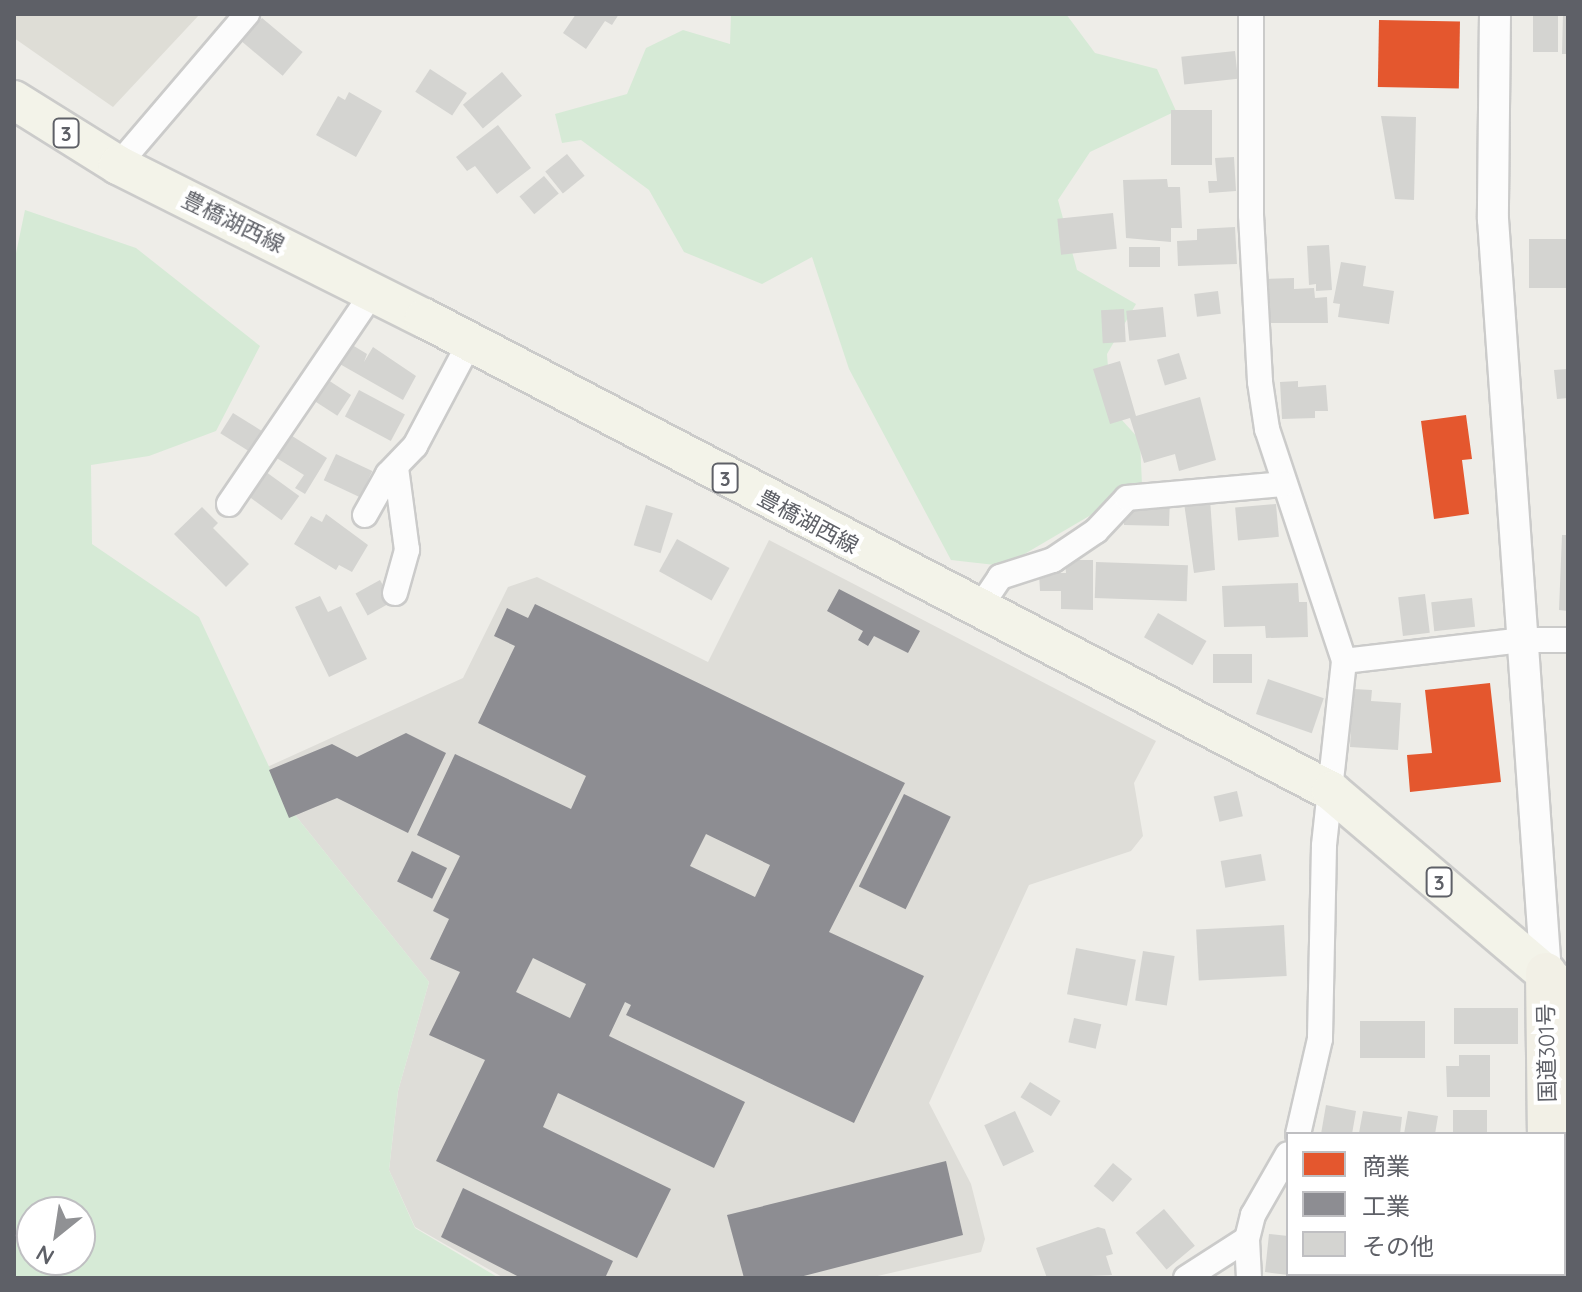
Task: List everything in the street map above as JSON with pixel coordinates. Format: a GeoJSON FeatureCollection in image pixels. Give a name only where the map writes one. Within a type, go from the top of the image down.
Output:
{"type":"FeatureCollection","features":[{"type":"Feature","properties":{"kind":"highway","name":"国道301号"},"geometry":{"type":"LineString","coordinates":[[1548,1132],[1557,983]]}},
{"type":"Feature","properties":{"kind":"main road","name":"豊橋湖西線"},"geometry":{"type":"LineString","coordinates":[[14,100],[118,165],[470,342],[978,610],[1331,791],[1557,983]]}},
{"type":"Feature","properties":{"kind":"street"},"geometry":{"type":"LineString","coordinates":[[118,165],[247,14]]}},
{"type":"Feature","properties":{"kind":"street"},"geometry":{"type":"LineString","coordinates":[[1251,14],[1255,338],[1267,429],[1344,661],[1324,846],[1320,1039],[1298,1132]]}},
{"type":"Feature","properties":{"kind":"street"},"geometry":{"type":"LineString","coordinates":[[1495,14],[1493,219],[1522,640],[1557,983]]}},
{"type":"Feature","properties":{"kind":"street"},"geometry":{"type":"LineString","coordinates":[[229,504],[373,292]]}},
{"type":"Feature","properties":{"kind":"street"},"geometry":{"type":"LineString","coordinates":[[365,515],[396,468],[415,446],[470,342]]}},
{"type":"Feature","properties":{"kind":"street"},"geometry":{"type":"LineString","coordinates":[[395,593],[407,550],[396,468]]}},
{"type":"Feature","properties":{"kind":"street"},"geometry":{"type":"LineString","coordinates":[[978,610],[1000,577],[1053,560],[1096,531],[1127,498],[1284,484]]}},
{"type":"Feature","properties":{"kind":"street"},"geometry":{"type":"LineString","coordinates":[[1344,661],[1522,640],[1568,640]]}},
{"type":"Feature","properties":{"kind":"street"},"geometry":{"type":"LineString","coordinates":[[1249,1278],[1247,1239],[1253,1215],[1286,1157]]}},
{"type":"Feature","properties":{"kind":"street"},"geometry":{"type":"LineString","coordinates":[[1186,1278],[1247,1239]]}},
{"type":"Feature","properties":{"kind":"shaded area"},"geometry":{"type":"Polygon","coordinates":[[[14,14],[200,14],[113,107],[14,38],[14,14]]]}},
{"type":"Feature","properties":{"kind":"shaded area"},"geometry":{"type":"Polygon","coordinates":[[[769,540],[1156,741],[1134,783],[1143,836],[1131,851],[1029,885],[929,1103],[971,1184],[985,1239],[981,1252],[869,1278],[504,1278],[415,1227],[389,1170],[398,1091],[429,982],[287,805],[265,768],[463,678],[508,587],[537,577],[708,662],[769,540]]]}},
{"type":"Feature","properties":{"kind":"green space"},"geometry":{"type":"Polygon","coordinates":[[[731,14],[1066,14],[1095,53],[1157,69],[1176,111],[1090,152],[1058,200],[1077,270],[1136,304],[1107,354],[1111,408],[1140,440],[1142,485],[1004,566],[951,560],[849,369],[812,257],[762,284],[684,252],[649,190],[581,140],[562,143],[555,114],[627,94],[646,48],[683,30],[730,44],[731,14]]]}},
{"type":"Feature","properties":{"kind":"green space"},"geometry":{"type":"Polygon","coordinates":[[[25,210],[136,248],[260,346],[216,431],[149,456],[91,465],[92,544],[199,617],[287,805],[429,982],[398,1091],[389,1170],[415,1228],[499,1278],[14,1278],[14,263],[25,210]]]}},
{"type":"Feature","properties":{"kind":"building: 商業"},"geometry":{"type":"Polygon","coordinates":[[[1379,20],[1460,21],[1459,88],[1378,87],[1379,20]]]}},
{"type":"Feature","properties":{"kind":"building: 商業"},"geometry":{"type":"Polygon","coordinates":[[[1466,415],[1472,459],[1462,460],[1469,514],[1434,519],[1421,421],[1466,415]]]}},
{"type":"Feature","properties":{"kind":"building: 商業"},"geometry":{"type":"Polygon","coordinates":[[[1490,683],[1501,782],[1410,792],[1407,755],[1432,753],[1425,690],[1490,683]]]}},
{"type":"Feature","properties":{"kind":"building: 工業"},"geometry":{"type":"Polygon","coordinates":[[[839,589],[920,631],[908,653],[874,636],[868,646],[858,640],[863,631],[827,611],[839,589]]]}},
{"type":"Feature","properties":{"kind":"building: 工業"},"geometry":{"type":"Polygon","coordinates":[[[535,604],[905,783],[829,932],[924,976],[854,1123],[626,1015],[631,1005],[625,1002],[609,1036],[745,1102],[714,1168],[558,1093],[543,1127],[671,1189],[637,1258],[436,1161],[485,1060],[429,1035],[460,972],[430,959],[449,919],[433,911],[460,856],[417,835],[455,754],[571,809],[586,776],[478,723],[515,646],[494,636],[507,608],[528,618],[535,604]],[[706,834],[690,866],[755,897],[770,865],[706,834]],[[533,958],[516,992],[570,1018],[586,984],[533,958]]]}},
{"type":"Feature","properties":{"kind":"building: 工業"},"geometry":{"type":"Polygon","coordinates":[[[406,733],[446,753],[408,833],[337,798],[289,818],[269,770],[332,744],[357,757],[406,733]]]}},
{"type":"Feature","properties":{"kind":"building: 工業"},"geometry":{"type":"Polygon","coordinates":[[[904,794],[951,817],[906,909],[859,887],[904,794]]]}},
{"type":"Feature","properties":{"kind":"building: 工業"},"geometry":{"type":"Polygon","coordinates":[[[412,851],[447,868],[432,899],[397,882],[412,851]]]}},
{"type":"Feature","properties":{"kind":"building: 工業"},"geometry":{"type":"Polygon","coordinates":[[[946,1161],[963,1235],[796,1278],[744,1278],[727,1215],[946,1161]]]}},
{"type":"Feature","properties":{"kind":"building: 工業"},"geometry":{"type":"Polygon","coordinates":[[[463,1188],[613,1261],[605,1278],[521,1278],[441,1237],[463,1188]]]}},
{"type":"Feature","properties":{"kind":"building: その他"},"geometry":{"type":"Polygon","coordinates":[[[576,14],[619,14],[612,25],[605,21],[586,49],[563,33],[576,14]]]}},
{"type":"Feature","properties":{"kind":"building: その他"},"geometry":{"type":"Polygon","coordinates":[[[1533,14],[1558,14],[1558,52],[1533,52],[1533,14]]]}},
{"type":"Feature","properties":{"kind":"building: その他"},"geometry":{"type":"Polygon","coordinates":[[[1563,14],[1568,14],[1568,54],[1562,54],[1563,14]]]}},
{"type":"Feature","properties":{"kind":"building: その他"},"geometry":{"type":"Polygon","coordinates":[[[262,18],[303,52],[283,76],[242,42],[262,18]]]}},
{"type":"Feature","properties":{"kind":"building: その他"},"geometry":{"type":"Polygon","coordinates":[[[1235,51],[1238,79],[1184,84],[1181,57],[1235,51]]]}},
{"type":"Feature","properties":{"kind":"building: その他"},"geometry":{"type":"Polygon","coordinates":[[[430,69],[467,93],[452,116],[415,92],[430,69]]]}},
{"type":"Feature","properties":{"kind":"building: その他"},"geometry":{"type":"Polygon","coordinates":[[[502,72],[522,96],[483,129],[463,105],[502,72]]]}},
{"type":"Feature","properties":{"kind":"building: その他"},"geometry":{"type":"Polygon","coordinates":[[[349,92],[382,111],[356,157],[316,135],[338,96],[345,100],[349,92]]]}},
{"type":"Feature","properties":{"kind":"building: その他"},"geometry":{"type":"Polygon","coordinates":[[[1171,110],[1212,110],[1212,165],[1171,165],[1171,110]]]}},
{"type":"Feature","properties":{"kind":"building: その他"},"geometry":{"type":"Polygon","coordinates":[[[1381,116],[1416,117],[1414,200],[1395,199],[1381,116]]]}},
{"type":"Feature","properties":{"kind":"building: その他"},"geometry":{"type":"Polygon","coordinates":[[[498,125],[531,168],[497,194],[475,166],[467,171],[456,157],[498,125]]]}},
{"type":"Feature","properties":{"kind":"building: その他"},"geometry":{"type":"Polygon","coordinates":[[[567,154],[585,176],[563,193],[545,172],[567,154]]]}},
{"type":"Feature","properties":{"kind":"building: その他"},"geometry":{"type":"Polygon","coordinates":[[[1234,157],[1236,191],[1209,193],[1208,181],[1217,181],[1215,158],[1234,157]]]}},
{"type":"Feature","properties":{"kind":"building: その他"},"geometry":{"type":"Polygon","coordinates":[[[544,176],[559,194],[534,214],[519,197],[544,176]]]}},
{"type":"Feature","properties":{"kind":"building: その他"},"geometry":{"type":"Polygon","coordinates":[[[1167,179],[1168,187],[1180,187],[1182,228],[1171,228],[1171,242],[1126,238],[1123,180],[1167,179]]]}},
{"type":"Feature","properties":{"kind":"building: その他"},"geometry":{"type":"Polygon","coordinates":[[[1113,213],[1117,249],[1061,255],[1057,219],[1113,213]]]}},
{"type":"Feature","properties":{"kind":"building: その他"},"geometry":{"type":"Polygon","coordinates":[[[1235,227],[1237,264],[1178,266],[1177,241],[1197,240],[1197,229],[1235,227]]]}},
{"type":"Feature","properties":{"kind":"building: その他"},"geometry":{"type":"Polygon","coordinates":[[[1529,239],[1568,239],[1568,288],[1529,288],[1529,239]]]}},
{"type":"Feature","properties":{"kind":"building: その他"},"geometry":{"type":"Polygon","coordinates":[[[1329,245],[1332,290],[1316,291],[1316,284],[1309,285],[1307,246],[1329,245]]]}},
{"type":"Feature","properties":{"kind":"building: その他"},"geometry":{"type":"Polygon","coordinates":[[[1129,247],[1160,247],[1160,267],[1129,267],[1129,247]]]}},
{"type":"Feature","properties":{"kind":"building: その他"},"geometry":{"type":"Polygon","coordinates":[[[1341,262],[1366,266],[1363,286],[1394,291],[1389,324],[1338,317],[1340,304],[1333,303],[1341,262]]]}},
{"type":"Feature","properties":{"kind":"building: その他"},"geometry":{"type":"Polygon","coordinates":[[[1294,278],[1294,289],[1314,288],[1315,298],[1327,297],[1328,323],[1266,323],[1264,279],[1294,278]]]}},
{"type":"Feature","properties":{"kind":"building: その他"},"geometry":{"type":"Polygon","coordinates":[[[1218,291],[1221,314],[1197,317],[1194,294],[1218,291]]]}},
{"type":"Feature","properties":{"kind":"building: その他"},"geometry":{"type":"Polygon","coordinates":[[[1163,307],[1166,337],[1129,341],[1126,311],[1163,307]]]}},
{"type":"Feature","properties":{"kind":"building: その他"},"geometry":{"type":"Polygon","coordinates":[[[1124,309],[1126,342],[1103,343],[1101,310],[1124,309]]]}},
{"type":"Feature","properties":{"kind":"building: その他"},"geometry":{"type":"Polygon","coordinates":[[[349,343],[367,354],[364,362],[373,347],[416,376],[403,400],[338,363],[349,343]]]}},
{"type":"Feature","properties":{"kind":"building: その他"},"geometry":{"type":"Polygon","coordinates":[[[1179,353],[1187,379],[1165,386],[1157,360],[1179,353]]]}},
{"type":"Feature","properties":{"kind":"building: その他"},"geometry":{"type":"Polygon","coordinates":[[[1120,361],[1136,416],[1200,397],[1216,460],[1179,471],[1175,454],[1144,463],[1130,418],[1110,424],[1093,369],[1120,361]]]}},
{"type":"Feature","properties":{"kind":"building: その他"},"geometry":{"type":"Polygon","coordinates":[[[1568,369],[1568,398],[1557,399],[1554,370],[1568,369]]]}},
{"type":"Feature","properties":{"kind":"building: その他"},"geometry":{"type":"Polygon","coordinates":[[[325,378],[351,395],[337,416],[311,399],[325,378]]]}},
{"type":"Feature","properties":{"kind":"building: その他"},"geometry":{"type":"Polygon","coordinates":[[[1298,381],[1298,387],[1326,385],[1328,411],[1315,411],[1315,418],[1282,419],[1280,382],[1298,381]]]}},
{"type":"Feature","properties":{"kind":"building: その他"},"geometry":{"type":"Polygon","coordinates":[[[359,390],[405,414],[391,441],[345,416],[359,390]]]}},
{"type":"Feature","properties":{"kind":"building: その他"},"geometry":{"type":"Polygon","coordinates":[[[233,413],[267,434],[254,455],[220,433],[233,413]]]}},
{"type":"Feature","properties":{"kind":"building: その他"},"geometry":{"type":"Polygon","coordinates":[[[289,434],[327,458],[305,494],[295,488],[304,475],[275,457],[289,434]]]}},
{"type":"Feature","properties":{"kind":"building: その他"},"geometry":{"type":"Polygon","coordinates":[[[336,454],[372,471],[360,497],[324,480],[336,454]]]}},
{"type":"Feature","properties":{"kind":"building: その他"},"geometry":{"type":"Polygon","coordinates":[[[262,469],[299,496],[282,520],[244,493],[262,469]]]}},
{"type":"Feature","properties":{"kind":"building: その他"},"geometry":{"type":"Polygon","coordinates":[[[1170,498],[1169,526],[1124,525],[1124,504],[1170,498]]]}},
{"type":"Feature","properties":{"kind":"building: その他"},"geometry":{"type":"Polygon","coordinates":[[[1210,499],[1215,570],[1194,573],[1184,503],[1210,499]]]}},
{"type":"Feature","properties":{"kind":"building: その他"},"geometry":{"type":"Polygon","coordinates":[[[1276,504],[1279,537],[1238,540],[1235,508],[1276,504]]]}},
{"type":"Feature","properties":{"kind":"building: その他"},"geometry":{"type":"Polygon","coordinates":[[[646,505],[673,513],[660,553],[634,545],[646,505]]]}},
{"type":"Feature","properties":{"kind":"building: その他"},"geometry":{"type":"Polygon","coordinates":[[[202,507],[218,523],[213,528],[249,564],[226,587],[174,534],[202,507]]]}},
{"type":"Feature","properties":{"kind":"building: その他"},"geometry":{"type":"Polygon","coordinates":[[[326,514],[368,545],[352,572],[339,565],[336,570],[294,544],[311,516],[322,522],[326,514]]]}},
{"type":"Feature","properties":{"kind":"building: その他"},"geometry":{"type":"Polygon","coordinates":[[[1562,535],[1568,535],[1568,611],[1559,610],[1562,535]]]}},
{"type":"Feature","properties":{"kind":"building: その他"},"geometry":{"type":"Polygon","coordinates":[[[677,539],[729,568],[712,600],[659,571],[677,539]]]}},
{"type":"Feature","properties":{"kind":"building: その他"},"geometry":{"type":"Polygon","coordinates":[[[1065,560],[1093,560],[1093,610],[1061,609],[1061,591],[1040,591],[1039,573],[1066,573],[1065,560]]]}},
{"type":"Feature","properties":{"kind":"building: その他"},"geometry":{"type":"Polygon","coordinates":[[[1096,562],[1188,565],[1187,601],[1095,598],[1096,562]]]}},
{"type":"Feature","properties":{"kind":"building: その他"},"geometry":{"type":"Polygon","coordinates":[[[380,580],[392,602],[368,615],[356,594],[380,580]]]}},
{"type":"Feature","properties":{"kind":"building: その他"},"geometry":{"type":"Polygon","coordinates":[[[1298,583],[1299,602],[1307,602],[1308,637],[1266,638],[1265,626],[1224,627],[1222,586],[1298,583]]]}},
{"type":"Feature","properties":{"kind":"building: その他"},"geometry":{"type":"Polygon","coordinates":[[[1425,594],[1430,633],[1403,636],[1398,597],[1425,594]]]}},
{"type":"Feature","properties":{"kind":"building: その他"},"geometry":{"type":"Polygon","coordinates":[[[320,596],[328,612],[341,606],[367,659],[329,677],[295,607],[320,596]]]}},
{"type":"Feature","properties":{"kind":"building: その他"},"geometry":{"type":"Polygon","coordinates":[[[1472,598],[1475,627],[1434,631],[1431,602],[1472,598]]]}},
{"type":"Feature","properties":{"kind":"building: その他"},"geometry":{"type":"Polygon","coordinates":[[[1158,613],[1206,641],[1192,665],[1144,637],[1158,613]]]}},
{"type":"Feature","properties":{"kind":"building: その他"},"geometry":{"type":"Polygon","coordinates":[[[1213,654],[1252,654],[1252,683],[1213,683],[1213,654]]]}},
{"type":"Feature","properties":{"kind":"building: その他"},"geometry":{"type":"Polygon","coordinates":[[[1268,679],[1324,698],[1312,733],[1256,714],[1268,679]]]}},
{"type":"Feature","properties":{"kind":"building: その他"},"geometry":{"type":"Polygon","coordinates":[[[1353,689],[1372,690],[1371,701],[1401,703],[1398,750],[1350,747],[1353,689]]]}},
{"type":"Feature","properties":{"kind":"building: その他"},"geometry":{"type":"Polygon","coordinates":[[[1237,791],[1243,816],[1219,822],[1214,796],[1237,791]]]}},
{"type":"Feature","properties":{"kind":"building: その他"},"geometry":{"type":"Polygon","coordinates":[[[1261,854],[1266,881],[1225,888],[1221,861],[1261,854]]]}},
{"type":"Feature","properties":{"kind":"building: その他"},"geometry":{"type":"Polygon","coordinates":[[[1284,925],[1287,976],[1199,981],[1196,930],[1284,925]]]}},
{"type":"Feature","properties":{"kind":"building: その他"},"geometry":{"type":"Polygon","coordinates":[[[1076,948],[1136,960],[1127,1006],[1067,994],[1076,948]]]}},
{"type":"Feature","properties":{"kind":"building: その他"},"geometry":{"type":"Polygon","coordinates":[[[1143,951],[1175,956],[1167,1005],[1135,1000],[1143,951]]]}},
{"type":"Feature","properties":{"kind":"building: その他"},"geometry":{"type":"Polygon","coordinates":[[[1454,1008],[1518,1008],[1518,1044],[1454,1044],[1454,1008]]]}},
{"type":"Feature","properties":{"kind":"building: その他"},"geometry":{"type":"Polygon","coordinates":[[[1074,1018],[1101,1024],[1096,1049],[1068,1042],[1074,1018]]]}},
{"type":"Feature","properties":{"kind":"building: その他"},"geometry":{"type":"Polygon","coordinates":[[[1360,1021],[1425,1021],[1425,1058],[1360,1058],[1360,1021]]]}},
{"type":"Feature","properties":{"kind":"building: その他"},"geometry":{"type":"Polygon","coordinates":[[[1459,1055],[1490,1055],[1490,1097],[1447,1097],[1446,1066],[1459,1066],[1459,1055]]]}},
{"type":"Feature","properties":{"kind":"building: その他"},"geometry":{"type":"Polygon","coordinates":[[[1030,1082],[1061,1101],[1051,1116],[1020,1097],[1030,1082]]]}},
{"type":"Feature","properties":{"kind":"building: その他"},"geometry":{"type":"Polygon","coordinates":[[[1326,1105],[1356,1111],[1352,1132],[1321,1132],[1326,1105]]]}},
{"type":"Feature","properties":{"kind":"building: その他"},"geometry":{"type":"Polygon","coordinates":[[[1453,1110],[1487,1110],[1487,1132],[1453,1132],[1453,1110]]]}},
{"type":"Feature","properties":{"kind":"building: その他"},"geometry":{"type":"Polygon","coordinates":[[[1015,1111],[1034,1152],[1003,1166],[984,1125],[1015,1111]]]}},
{"type":"Feature","properties":{"kind":"building: その他"},"geometry":{"type":"Polygon","coordinates":[[[1363,1111],[1402,1117],[1400,1132],[1359,1132],[1363,1111]]]}},
{"type":"Feature","properties":{"kind":"building: その他"},"geometry":{"type":"Polygon","coordinates":[[[1408,1111],[1438,1116],[1435,1132],[1404,1132],[1408,1111]]]}},
{"type":"Feature","properties":{"kind":"building: その他"},"geometry":{"type":"Polygon","coordinates":[[[1113,1163],[1132,1179],[1113,1202],[1094,1186],[1113,1163]]]}},
{"type":"Feature","properties":{"kind":"building: その他"},"geometry":{"type":"Polygon","coordinates":[[[1164,1209],[1195,1246],[1167,1270],[1136,1233],[1164,1209]]]}},
{"type":"Feature","properties":{"kind":"building: その他"},"geometry":{"type":"Polygon","coordinates":[[[1098,1227],[1105,1229],[1113,1254],[1106,1256],[1112,1275],[1047,1278],[1036,1248],[1098,1227]]]}},
{"type":"Feature","properties":{"kind":"building: その他"},"geometry":{"type":"Polygon","coordinates":[[[1269,1234],[1286,1236],[1286,1275],[1265,1272],[1269,1234]]]}}]}
